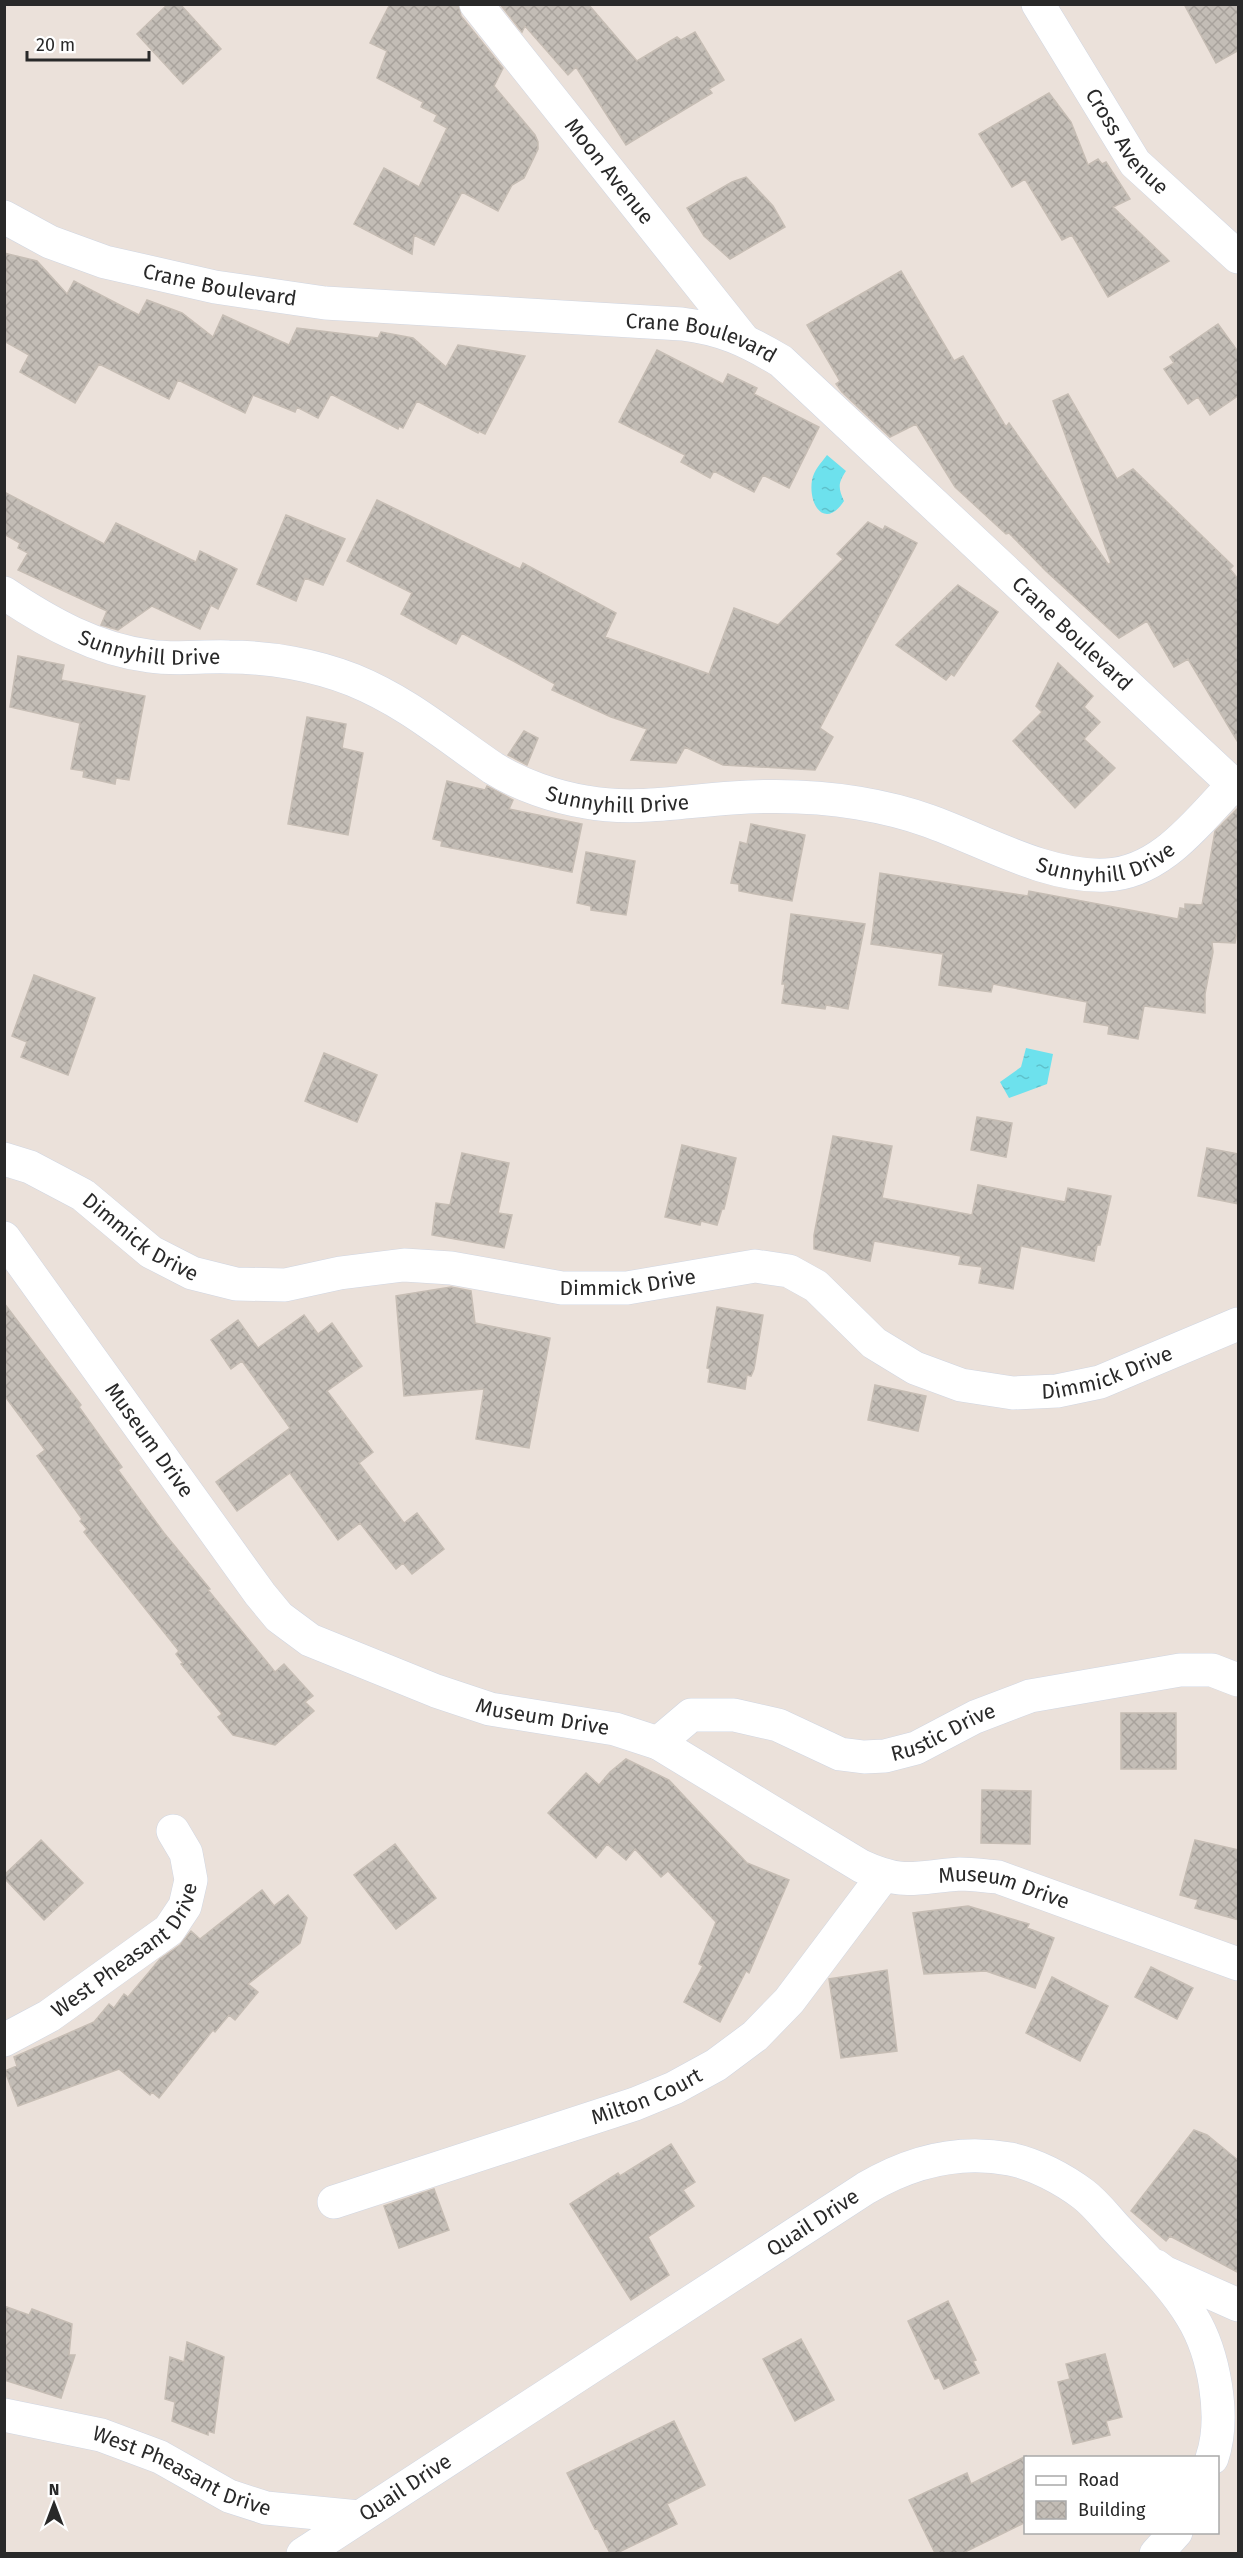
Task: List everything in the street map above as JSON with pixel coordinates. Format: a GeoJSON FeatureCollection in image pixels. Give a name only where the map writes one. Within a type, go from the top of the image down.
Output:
{"type":"FeatureCollection","features":[{"type":"Feature","properties":{"kind":"street","name":"Moon Avenue"},"geometry":{"type":"LineString","coordinates":[[476,4],[742,338]]}},
{"type":"Feature","properties":{"kind":"street","name":"Cross Avenue"},"geometry":{"type":"LineString","coordinates":[[1038,4],[1135,164],[1239,257]]}},
{"type":"Feature","properties":{"kind":"street","name":"Crane Boulevard"},"geometry":{"type":"LineString","coordinates":[[4,217],[50,242],[105,262],[215,287],[326,303],[682,324],[703,327],[742,338],[781,361],[1236,787]]}},
{"type":"Feature","properties":{"kind":"street","name":"Sunnyhill Drive"},"geometry":{"type":"LineString","coordinates":[[4,593],[47,622],[97,644],[150,657],[234,657],[296,663],[351,679],[401,703],[496,770],[542,791],[587,802],[633,806],[737,797],[798,796],[858,803],[926,819],[1050,868],[1077,875],[1110,876],[1144,866],[1168,850],[1236,787]]}},
{"type":"Feature","properties":{"kind":"street","name":"Dimmick Drive"},"geometry":{"type":"LineString","coordinates":[[4,1159],[30,1167],[83,1195],[151,1252],[192,1273],[236,1284],[285,1285],[340,1273],[404,1265],[451,1268],[562,1288],[627,1288],[755,1266],[789,1271],[816,1286],[874,1343],[915,1368],[961,1385],[1013,1393],[1057,1391],[1100,1382],[1239,1324]]}},
{"type":"Feature","properties":{"kind":"street","name":"Museum Drive"},"geometry":{"type":"LineString","coordinates":[[4,1238],[260,1594],[279,1617],[310,1640],[436,1691],[490,1709],[615,1729],[658,1743],[861,1866],[883,1876],[910,1880],[962,1874],[998,1877],[1239,1964]]}},
{"type":"Feature","properties":{"kind":"street","name":"Rustic Drive"},"geometry":{"type":"LineString","coordinates":[[658,1743],[691,1715],[734,1715],[778,1725],[840,1754],[864,1757],[885,1756],[916,1748],[975,1717],[1030,1696],[1180,1670],[1212,1670],[1239,1680]]}},
{"type":"Feature","properties":{"kind":"street","name":"West Pheasant Drive"},"geometry":{"type":"LineString","coordinates":[[4,2040],[49,2016],[169,1930],[185,1906],[191,1880],[186,1853],[173,1831]]}},
{"type":"Feature","properties":{"kind":"street","name":"Milton Court"},"geometry":{"type":"LineString","coordinates":[[334,2202],[635,2104],[674,2088],[716,2065],[755,2036],[789,2001],[883,1876]]}},
{"type":"Feature","properties":{"kind":"street","name":"Quail Drive"},"geometry":{"type":"LineString","coordinates":[[303,2553],[895,2171],[931,2159],[970,2155],[1011,2159],[1049,2173],[1084,2195],[1137,2250],[1192,2317],[1209,2357],[1217,2403],[1212,2456]]}},
{"type":"Feature","properties":{"kind":"street"},"geometry":{"type":"LineString","coordinates":[[1137,2250],[1164,2272],[1239,2305]]}},
{"type":"Feature","properties":{"kind":"street","name":"West Pheasant Drive"},"geometry":{"type":"LineString","coordinates":[[4,2415],[101,2435],[160,2457],[229,2496],[266,2508],[359,2517]]}},
{"type":"Feature","properties":{"kind":"street"},"geometry":{"type":"LineString","coordinates":[[1156,2553],[1174,2534]]}},
{"type":"Feature","properties":{"kind":"water"},"geometry":{"type":"Polygon","coordinates":[[[827,455],[846,471],[840,486],[844,501],[837,509],[824,514],[815,505],[811,489],[814,473],[827,455]]]}},
{"type":"Feature","properties":{"kind":"water"},"geometry":{"type":"Polygon","coordinates":[[[1026,1048],[1053,1054],[1047,1084],[1009,1098],[1000,1082],[1021,1067],[1026,1048]]]}},
{"type":"Feature","properties":{"kind":"building"},"geometry":{"type":"Polygon","coordinates":[[[168,4],[180,4],[221,49],[183,84],[137,34],[168,4]]]}},
{"type":"Feature","properties":{"kind":"building"},"geometry":{"type":"Polygon","coordinates":[[[390,4],[458,4],[461,16],[503,68],[494,86],[535,135],[538,142],[538,149],[524,178],[512,185],[498,211],[462,192],[434,245],[414,235],[412,254],[354,224],[384,168],[419,187],[447,128],[434,121],[437,115],[421,107],[423,102],[377,78],[387,51],[370,43],[390,4]]]}},
{"type":"Feature","properties":{"kind":"building"},"geometry":{"type":"Polygon","coordinates":[[[500,4],[588,4],[637,61],[677,37],[681,40],[695,32],[724,80],[709,89],[712,93],[626,145],[576,67],[568,75],[525,26],[522,32],[500,4]]]}},
{"type":"Feature","properties":{"kind":"building"},"geometry":{"type":"Polygon","coordinates":[[[1184,4],[1239,4],[1239,50],[1216,63],[1184,4]]]}},
{"type":"Feature","properties":{"kind":"building"},"geometry":{"type":"Polygon","coordinates":[[[1049,93],[1071,122],[1088,165],[1098,159],[1102,164],[1106,162],[1130,199],[1113,207],[1169,261],[1108,297],[1072,235],[1062,240],[1025,179],[1012,187],[979,134],[1049,93]]]}},
{"type":"Feature","properties":{"kind":"building"},"geometry":{"type":"Polygon","coordinates":[[[746,177],[773,206],[785,227],[730,259],[704,236],[687,208],[732,182],[746,177]]]}},
{"type":"Feature","properties":{"kind":"building"},"geometry":{"type":"Polygon","coordinates":[[[4,253],[37,261],[67,294],[74,281],[139,315],[147,300],[182,313],[213,337],[223,315],[289,345],[297,328],[378,338],[381,332],[413,338],[446,367],[458,345],[525,356],[485,434],[479,431],[478,433],[417,401],[403,428],[399,426],[398,429],[331,394],[318,418],[297,407],[295,412],[253,395],[245,413],[178,380],[169,399],[99,364],[75,403],[20,372],[29,355],[4,341],[4,253]]]}},
{"type":"Feature","properties":{"kind":"building"},"geometry":{"type":"Polygon","coordinates":[[[901,271],[954,361],[963,356],[1006,427],[1009,423],[1108,564],[1111,563],[1053,401],[1068,394],[1117,479],[1133,469],[1233,566],[1230,569],[1239,580],[1239,744],[1188,659],[1174,667],[1147,621],[1119,638],[1046,571],[1009,533],[1006,534],[955,487],[916,424],[890,437],[836,384],[840,381],[807,325],[901,271]]]}},
{"type":"Feature","properties":{"kind":"building"},"geometry":{"type":"Polygon","coordinates":[[[1218,324],[1239,353],[1239,395],[1210,415],[1198,397],[1188,404],[1164,369],[1174,363],[1170,357],[1218,324]]]}},
{"type":"Feature","properties":{"kind":"building"},"geometry":{"type":"Polygon","coordinates":[[[657,350],[723,384],[728,374],[757,388],[754,394],[819,427],[789,488],[763,475],[754,492],[714,471],[710,478],[681,462],[685,455],[619,422],[657,350]]]}},
{"type":"Feature","properties":{"kind":"building"},"geometry":{"type":"Polygon","coordinates":[[[4,492],[104,544],[116,523],[196,562],[200,551],[237,569],[218,609],[211,605],[200,629],[152,606],[118,630],[101,625],[107,611],[18,570],[28,553],[18,548],[20,543],[4,534],[4,492]]]}},
{"type":"Feature","properties":{"kind":"building"},"geometry":{"type":"Polygon","coordinates":[[[377,500],[520,569],[523,563],[616,613],[605,637],[709,674],[734,608],[778,625],[843,559],[837,554],[868,522],[883,530],[885,526],[917,543],[820,728],[833,737],[815,770],[723,765],[685,747],[676,763],[631,760],[647,729],[611,717],[552,690],[555,684],[462,633],[456,644],[401,614],[412,593],[347,561],[377,500]]]}},
{"type":"Feature","properties":{"kind":"building"},"geometry":{"type":"Polygon","coordinates":[[[286,515],[345,539],[323,585],[305,578],[296,601],[257,584],[286,515]]]}},
{"type":"Feature","properties":{"kind":"building"},"geometry":{"type":"Polygon","coordinates":[[[958,585],[998,612],[954,676],[951,674],[946,680],[896,645],[958,585]]]}},
{"type":"Feature","properties":{"kind":"building"},"geometry":{"type":"Polygon","coordinates":[[[18,656],[64,665],[61,680],[145,696],[129,780],[116,778],[115,784],[83,777],[84,771],[71,769],[80,723],[10,707],[18,656]]]}},
{"type":"Feature","properties":{"kind":"building"},"geometry":{"type":"Polygon","coordinates":[[[1058,663],[1093,696],[1084,707],[1100,722],[1084,739],[1115,768],[1075,808],[1013,741],[1042,712],[1036,706],[1058,663]]]}},
{"type":"Feature","properties":{"kind":"building"},"geometry":{"type":"Polygon","coordinates":[[[307,717],[346,724],[342,748],[363,753],[348,835],[288,824],[307,717]]]}},
{"type":"Feature","properties":{"kind":"building"},"geometry":{"type":"Polygon","coordinates":[[[524,731],[538,738],[527,765],[508,755],[524,731]]]}},
{"type":"Feature","properties":{"kind":"building"},"geometry":{"type":"Polygon","coordinates":[[[447,781],[485,790],[487,786],[513,800],[509,809],[582,824],[572,872],[441,846],[442,841],[433,839],[447,781]]]}},
{"type":"Feature","properties":{"kind":"building"},"geometry":{"type":"Polygon","coordinates":[[[1239,807],[1239,922],[1235,943],[1212,942],[1213,952],[1205,994],[1205,1013],[1144,1006],[1138,1039],[1108,1034],[1109,1026],[1084,1022],[1087,1002],[993,984],[991,992],[939,985],[943,954],[871,944],[880,873],[1028,896],[1029,891],[1178,919],[1180,908],[1185,909],[1185,904],[1202,905],[1215,831],[1239,807]]]}},
{"type":"Feature","properties":{"kind":"building"},"geometry":{"type":"Polygon","coordinates":[[[751,824],[805,835],[792,901],[739,891],[739,884],[731,883],[740,842],[747,844],[751,824]]]}},
{"type":"Feature","properties":{"kind":"building"},"geometry":{"type":"Polygon","coordinates":[[[586,852],[635,861],[626,915],[591,910],[591,906],[577,903],[586,852]]]}},
{"type":"Feature","properties":{"kind":"building"},"geometry":{"type":"Polygon","coordinates":[[[791,914],[865,924],[848,1009],[826,1005],[825,1009],[782,1003],[785,984],[782,984],[791,914]]]}},
{"type":"Feature","properties":{"kind":"building"},"geometry":{"type":"Polygon","coordinates":[[[34,975],[95,998],[68,1075],[21,1057],[27,1042],[12,1036],[34,975]]]}},
{"type":"Feature","properties":{"kind":"building"},"geometry":{"type":"Polygon","coordinates":[[[324,1053],[377,1075],[357,1122],[305,1101],[324,1053]]]}},
{"type":"Feature","properties":{"kind":"building"},"geometry":{"type":"Polygon","coordinates":[[[977,1117],[1012,1123],[1006,1157],[971,1150],[977,1117]]]}},
{"type":"Feature","properties":{"kind":"building"},"geometry":{"type":"Polygon","coordinates":[[[833,1136],[892,1146],[882,1198],[972,1215],[978,1185],[1065,1202],[1068,1188],[1111,1196],[1094,1261],[1021,1246],[1013,1289],[979,1283],[982,1267],[959,1264],[961,1256],[874,1241],[870,1261],[814,1249],[814,1235],[833,1136]]]}},
{"type":"Feature","properties":{"kind":"building"},"geometry":{"type":"Polygon","coordinates":[[[682,1145],[736,1158],[724,1209],[722,1209],[717,1225],[701,1221],[700,1225],[665,1217],[682,1145]]]}},
{"type":"Feature","properties":{"kind":"building"},"geometry":{"type":"Polygon","coordinates":[[[1207,1148],[1239,1154],[1239,1204],[1198,1196],[1207,1148]]]}},
{"type":"Feature","properties":{"kind":"building"},"geometry":{"type":"Polygon","coordinates":[[[462,1153],[509,1163],[498,1213],[512,1215],[504,1248],[432,1235],[436,1203],[450,1205],[462,1153]]]}},
{"type":"Feature","properties":{"kind":"building"},"geometry":{"type":"Polygon","coordinates":[[[451,1287],[471,1291],[475,1323],[550,1338],[529,1448],[476,1439],[484,1389],[404,1396],[396,1296],[451,1287]]]}},
{"type":"Feature","properties":{"kind":"building"},"geometry":{"type":"Polygon","coordinates":[[[4,1303],[81,1405],[79,1407],[122,1467],[118,1470],[164,1533],[210,1589],[208,1590],[275,1672],[284,1664],[313,1696],[305,1702],[314,1711],[275,1745],[233,1735],[218,1717],[222,1714],[181,1664],[183,1663],[176,1654],[179,1651],[84,1532],[87,1529],[80,1521],[82,1519],[37,1456],[45,1450],[4,1395],[4,1303]]]}},
{"type":"Feature","properties":{"kind":"building"},"geometry":{"type":"Polygon","coordinates":[[[717,1307],[763,1315],[754,1369],[751,1376],[747,1375],[745,1389],[708,1382],[710,1369],[707,1368],[717,1307]]]}},
{"type":"Feature","properties":{"kind":"building"},"geometry":{"type":"Polygon","coordinates":[[[304,1315],[318,1334],[332,1323],[362,1366],[327,1391],[373,1452],[359,1463],[404,1523],[417,1513],[444,1549],[412,1574],[403,1563],[396,1569],[360,1523],[338,1540],[290,1473],[237,1511],[216,1482],[290,1428],[242,1361],[231,1369],[211,1340],[238,1320],[258,1348],[304,1315]]]}},
{"type":"Feature","properties":{"kind":"building"},"geometry":{"type":"Polygon","coordinates":[[[875,1385],[926,1396],[918,1431],[868,1420],[875,1385]]]}},
{"type":"Feature","properties":{"kind":"building"},"geometry":{"type":"Polygon","coordinates":[[[1121,1713],[1176,1713],[1176,1769],[1121,1769],[1121,1713]]]}},
{"type":"Feature","properties":{"kind":"building"},"geometry":{"type":"Polygon","coordinates":[[[626,1759],[669,1780],[747,1863],[789,1880],[749,1973],[746,1971],[720,2022],[684,2002],[703,1966],[699,1964],[716,1922],[668,1871],[661,1877],[635,1849],[626,1860],[607,1844],[596,1858],[548,1813],[586,1773],[599,1785],[626,1759]]]}},
{"type":"Feature","properties":{"kind":"building"},"geometry":{"type":"Polygon","coordinates":[[[982,1790],[1031,1791],[1030,1844],[981,1843],[982,1790]]]}},
{"type":"Feature","properties":{"kind":"building"},"geometry":{"type":"Polygon","coordinates":[[[41,1840],[83,1883],[44,1920],[4,1878],[4,1875],[41,1840]]]}},
{"type":"Feature","properties":{"kind":"building"},"geometry":{"type":"Polygon","coordinates":[[[1195,1840],[1239,1850],[1239,1920],[1195,1908],[1198,1900],[1180,1895],[1195,1840]]]}},
{"type":"Feature","properties":{"kind":"building"},"geometry":{"type":"Polygon","coordinates":[[[395,1844],[436,1898],[396,1929],[354,1875],[395,1844]]]}},
{"type":"Feature","properties":{"kind":"building"},"geometry":{"type":"Polygon","coordinates":[[[262,1890],[274,1906],[288,1895],[307,1918],[300,1943],[248,1984],[258,1992],[235,2020],[229,2015],[215,2032],[213,2030],[159,2098],[152,2092],[150,2095],[119,2069],[18,2106],[5,2071],[17,2066],[14,2057],[94,2022],[109,2004],[114,2008],[124,1994],[128,1997],[160,1959],[180,1945],[191,1931],[200,1939],[262,1890]]]}},
{"type":"Feature","properties":{"kind":"building"},"geometry":{"type":"Polygon","coordinates":[[[968,1906],[1029,1924],[1027,1928],[1054,1938],[1035,1988],[986,1971],[924,1974],[913,1913],[968,1906]]]}},
{"type":"Feature","properties":{"kind":"building"},"geometry":{"type":"Polygon","coordinates":[[[1151,1967],[1193,1988],[1177,2019],[1135,1997],[1151,1967]]]}},
{"type":"Feature","properties":{"kind":"building"},"geometry":{"type":"Polygon","coordinates":[[[887,1970],[897,2051],[841,2058],[829,1979],[887,1970]]]}},
{"type":"Feature","properties":{"kind":"building"},"geometry":{"type":"Polygon","coordinates":[[[1052,1977],[1108,2006],[1080,2061],[1026,2033],[1052,1977]]]}},
{"type":"Feature","properties":{"kind":"building"},"geometry":{"type":"Polygon","coordinates":[[[1194,2130],[1207,2135],[1239,2161],[1239,2273],[1170,2236],[1166,2241],[1131,2211],[1194,2130]]]}},
{"type":"Feature","properties":{"kind":"building"},"geometry":{"type":"Polygon","coordinates":[[[671,2144],[695,2182],[683,2190],[694,2206],[648,2237],[669,2275],[631,2300],[570,2204],[618,2173],[620,2176],[671,2144]]]}},
{"type":"Feature","properties":{"kind":"building"},"geometry":{"type":"Polygon","coordinates":[[[434,2189],[449,2230],[399,2248],[384,2206],[434,2189]]]}},
{"type":"Feature","properties":{"kind":"building"},"geometry":{"type":"Polygon","coordinates":[[[948,2301],[976,2360],[973,2361],[979,2373],[944,2389],[939,2378],[935,2379],[908,2321],[948,2301]]]}},
{"type":"Feature","properties":{"kind":"building"},"geometry":{"type":"Polygon","coordinates":[[[4,2306],[29,2315],[32,2309],[72,2324],[69,2355],[75,2355],[61,2398],[4,2380],[4,2306]]]}},
{"type":"Feature","properties":{"kind":"building"},"geometry":{"type":"Polygon","coordinates":[[[801,2339],[834,2400],[795,2421],[763,2359],[801,2339]]]}},
{"type":"Feature","properties":{"kind":"building"},"geometry":{"type":"Polygon","coordinates":[[[187,2342],[224,2357],[214,2433],[208,2431],[208,2435],[172,2421],[175,2402],[165,2399],[170,2357],[184,2362],[187,2342]]]}},
{"type":"Feature","properties":{"kind":"building"},"geometry":{"type":"Polygon","coordinates":[[[1105,2354],[1122,2417],[1106,2421],[1110,2435],[1073,2444],[1058,2382],[1070,2379],[1066,2364],[1105,2354]]]}},
{"type":"Feature","properties":{"kind":"building"},"geometry":{"type":"Polygon","coordinates":[[[674,2421],[705,2485],[667,2504],[677,2524],[617,2553],[610,2553],[597,2528],[595,2529],[567,2473],[674,2421]]]}},
{"type":"Feature","properties":{"kind":"building"},"geometry":{"type":"Polygon","coordinates":[[[1024,2457],[1024,2523],[963,2553],[935,2553],[909,2500],[967,2473],[971,2484],[1024,2457]]]}}]}
